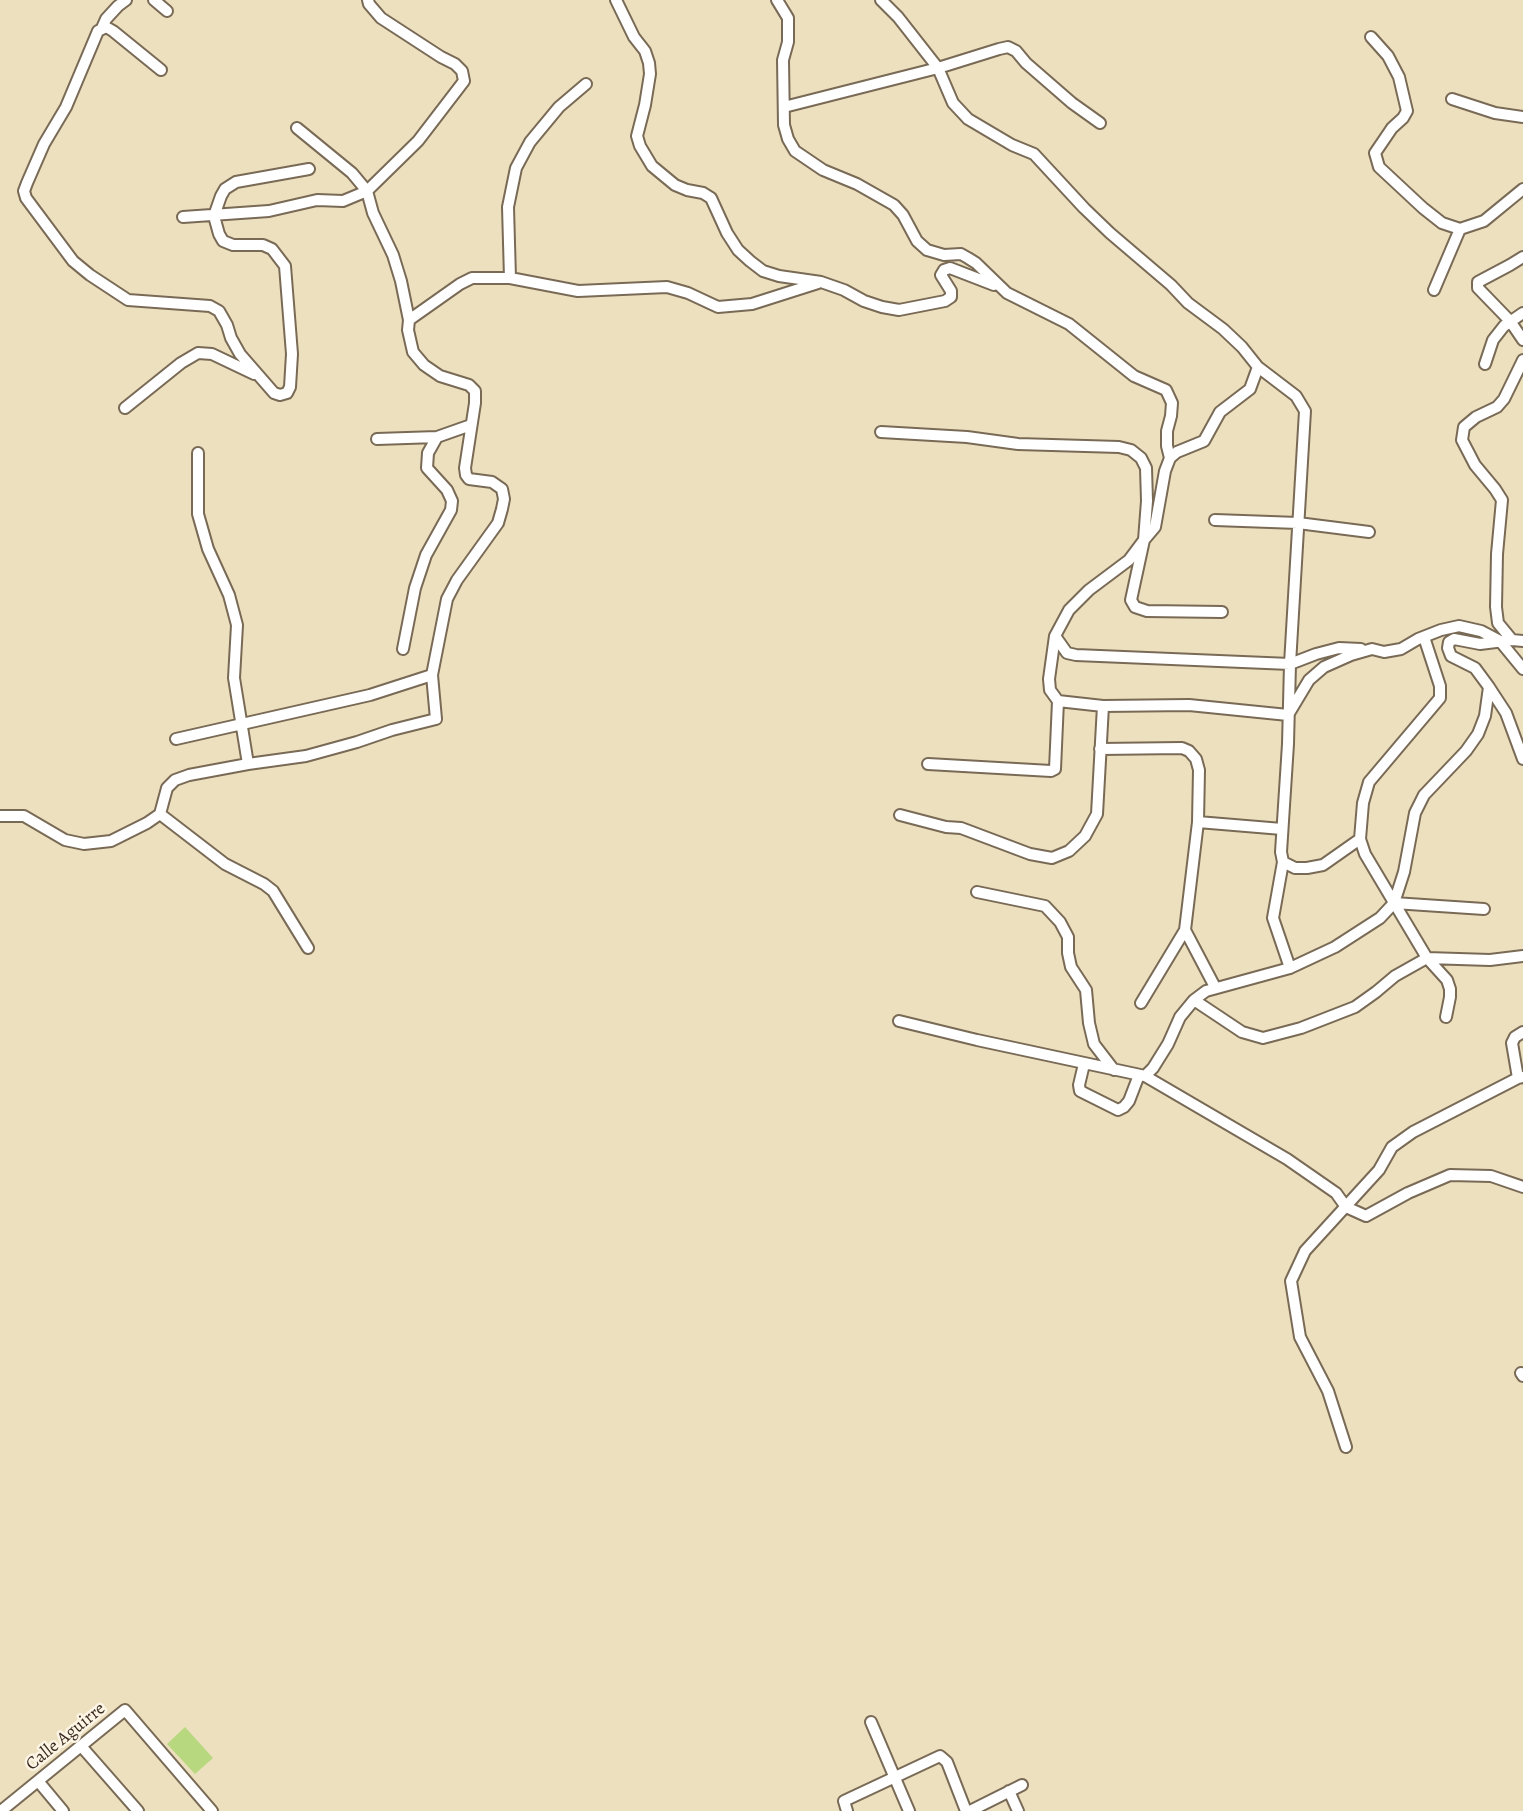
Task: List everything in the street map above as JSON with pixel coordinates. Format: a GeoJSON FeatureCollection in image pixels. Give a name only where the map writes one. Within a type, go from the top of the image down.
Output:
{"type":"FeatureCollection","features":[{"type":"Feature","properties":{"kind":"street"},"geometry":{"type":"LineString","coordinates":[[126,0],[106,19],[95,37],[66,107],[44,144],[27,183],[24,190],[26,198],[73,261],[128,300],[210,306],[219,311],[240,354],[257,376],[274,393],[280,395],[287,393],[290,387],[292,354],[285,266],[272,249],[263,245],[233,245],[224,241],[219,234],[214,216],[225,189],[236,182],[309,169]]}},
{"type":"Feature","properties":{"kind":"street"},"geometry":{"type":"LineString","coordinates":[[154,0],[168,11]]}},
{"type":"Feature","properties":{"kind":"street"},"geometry":{"type":"LineString","coordinates":[[183,217],[269,211],[317,200],[343,201],[367,191],[418,141],[464,81],[462,71],[455,64],[381,18],[368,0]]}},
{"type":"Feature","properties":{"kind":"street"},"geometry":{"type":"LineString","coordinates":[[616,0],[634,37],[645,51],[649,63],[650,74],[645,105],[637,136],[640,146],[652,166],[675,185],[687,190],[703,192],[711,198],[727,233],[738,250],[763,270],[779,276],[821,282],[882,308],[899,310],[945,301],[951,297],[951,291],[941,275],[944,270],[950,268],[989,283],[1069,324],[1134,376],[1166,390],[1172,404],[1167,431],[1170,458]]}},
{"type":"Feature","properties":{"kind":"street"},"geometry":{"type":"LineString","coordinates":[[777,0],[788,18],[788,42],[783,60],[784,125],[795,151],[823,170],[857,184],[894,205],[903,215],[916,241],[927,250],[944,255],[961,254],[976,263],[1007,293]]}},
{"type":"Feature","properties":{"kind":"street"},"geometry":{"type":"LineString","coordinates":[[881,0],[898,17],[938,68],[953,103],[968,119],[1012,145],[1034,154],[1093,217],[1171,285],[1188,303],[1224,329],[1258,367],[1296,396],[1305,411],[1290,664],[1288,744],[1281,852],[1283,862],[1273,918],[1290,968]]}},
{"type":"Feature","properties":{"kind":"street"},"geometry":{"type":"LineString","coordinates":[[102,28],[106,27],[113,31],[161,70]]}},
{"type":"Feature","properties":{"kind":"street"},"geometry":{"type":"LineString","coordinates":[[1371,37],[1388,56],[1399,77],[1407,111],[1375,153],[1379,167],[1442,223],[1460,229],[1484,221],[1523,189]]}},
{"type":"Feature","properties":{"kind":"street"},"geometry":{"type":"LineString","coordinates":[[784,107],[938,68],[1008,47],[1016,51],[1026,63],[1072,104],[1100,123]]}},
{"type":"Feature","properties":{"kind":"street"},"geometry":{"type":"LineString","coordinates":[[510,278],[508,207],[516,168],[530,142],[559,107],[586,84]]}},
{"type":"Feature","properties":{"kind":"street"},"geometry":{"type":"LineString","coordinates":[[1452,99],[1495,113],[1523,117]]}},
{"type":"Feature","properties":{"kind":"street"},"geometry":{"type":"LineString","coordinates":[[0,816],[24,816],[65,840],[84,844],[111,841],[160,814],[167,788],[175,780],[189,775],[248,764],[306,756],[436,719],[432,675],[447,599],[457,580],[498,523],[504,499],[502,489],[492,482],[466,476],[465,468],[475,391],[469,385],[440,376],[418,359],[413,352],[401,281],[393,255],[373,213],[367,191],[352,173],[297,128]]}},
{"type":"Feature","properties":{"kind":"street"},"geometry":{"type":"LineString","coordinates":[[1434,290],[1460,229]]}},
{"type":"Feature","properties":{"kind":"street"},"geometry":{"type":"LineString","coordinates":[[1522,258],[1478,282],[1478,288],[1510,321],[1523,340]]}},
{"type":"Feature","properties":{"kind":"street"},"geometry":{"type":"LineString","coordinates":[[409,320],[460,284],[472,279],[491,277],[510,278],[578,291],[667,287],[688,293],[718,307],[752,304],[821,282]]}},
{"type":"Feature","properties":{"kind":"street"},"geometry":{"type":"LineString","coordinates":[[1485,363],[1493,340],[1510,321],[1523,313]]}},
{"type":"Feature","properties":{"kind":"street"},"geometry":{"type":"LineString","coordinates":[[125,408],[181,363],[198,353],[212,354],[257,376]]}},
{"type":"Feature","properties":{"kind":"street"},"geometry":{"type":"LineString","coordinates":[[1523,360],[1519,378],[1504,399],[1497,407],[1476,417],[1464,428],[1462,440],[1475,465],[1502,500],[1497,554],[1496,607],[1498,623],[1512,641],[1523,669]]}},
{"type":"Feature","properties":{"kind":"street"},"geometry":{"type":"LineString","coordinates":[[928,764],[1051,771],[1055,769],[1058,700],[1050,690],[1049,679],[1055,636],[1069,610],[1089,590],[1129,560],[1155,527],[1165,471],[1170,458],[1176,452],[1204,441],[1220,412],[1250,389],[1258,367]]}},
{"type":"Feature","properties":{"kind":"street"},"geometry":{"type":"LineString","coordinates":[[377,439],[437,437],[471,425]]}},
{"type":"Feature","properties":{"kind":"street"},"geometry":{"type":"LineString","coordinates":[[881,432],[967,437],[1018,444],[1088,445],[1131,450],[1141,458],[1146,468],[1147,501],[1144,540],[1131,600],[1135,606],[1147,611],[1222,612]]}},
{"type":"Feature","properties":{"kind":"street"},"geometry":{"type":"LineString","coordinates":[[404,649],[415,588],[426,555],[451,510],[452,501],[447,490],[428,468],[428,453],[437,437]]}},
{"type":"Feature","properties":{"kind":"street"},"geometry":{"type":"LineString","coordinates":[[198,453],[198,514],[208,549],[229,595],[237,625],[234,678],[248,764]]}},
{"type":"Feature","properties":{"kind":"street"},"geometry":{"type":"LineString","coordinates":[[1215,520],[1298,523],[1369,532]]}},
{"type":"Feature","properties":{"kind":"street"},"geometry":{"type":"LineString","coordinates":[[1055,636],[1067,652],[1076,656],[1290,664],[1339,648],[1372,649],[1384,652],[1401,649],[1441,630],[1459,626],[1512,641]]}},
{"type":"Feature","properties":{"kind":"street"},"geometry":{"type":"LineString","coordinates":[[1424,637],[1440,686],[1440,698],[1369,782],[1363,803],[1360,839],[1365,854],[1427,958],[1447,980],[1450,997],[1446,1017]]}},
{"type":"Feature","properties":{"kind":"street"},"geometry":{"type":"LineString","coordinates":[[1512,641],[1480,644],[1454,639],[1449,642],[1448,648],[1451,656],[1475,668],[1489,687],[1506,713],[1523,759]]}},
{"type":"Feature","properties":{"kind":"street"},"geometry":{"type":"LineString","coordinates":[[1288,715],[1309,680],[1324,667],[1372,649]]}},
{"type":"Feature","properties":{"kind":"street"},"geometry":{"type":"LineString","coordinates":[[176,739],[370,695],[432,675]]}},
{"type":"Feature","properties":{"kind":"street"},"geometry":{"type":"LineString","coordinates":[[1084,1064],[1079,1085],[1080,1091],[1118,1110],[1129,1101],[1142,1075],[1153,1068],[1168,1044],[1180,1017],[1194,1000],[1206,991],[1290,968],[1335,947],[1380,918],[1394,903],[1404,872],[1415,813],[1424,795],[1466,751],[1478,734],[1485,716],[1489,687]]}},
{"type":"Feature","properties":{"kind":"street"},"geometry":{"type":"LineString","coordinates":[[1058,700],[1104,706],[1189,705],[1288,715]]}},
{"type":"Feature","properties":{"kind":"street"},"geometry":{"type":"LineString","coordinates":[[900,816],[946,827],[961,828],[1030,854],[1052,858],[1069,851],[1085,836],[1097,814],[1104,706]]}},
{"type":"Feature","properties":{"kind":"street"},"geometry":{"type":"LineString","coordinates":[[1100,749],[1182,748],[1196,759],[1199,770],[1198,822],[1185,930],[1141,1003]]}},
{"type":"Feature","properties":{"kind":"street"},"geometry":{"type":"LineString","coordinates":[[160,814],[225,864],[273,891],[308,948]]}},
{"type":"Feature","properties":{"kind":"street"},"geometry":{"type":"LineString","coordinates":[[1198,822],[1282,829]]}},
{"type":"Feature","properties":{"kind":"street"},"geometry":{"type":"LineString","coordinates":[[1283,862],[1295,868],[1323,865],[1360,839]]}},
{"type":"Feature","properties":{"kind":"street"},"geometry":{"type":"LineString","coordinates":[[977,892],[1045,906],[1060,922],[1068,937],[1071,967],[1086,990],[1089,1023],[1094,1044],[1114,1070]]}},
{"type":"Feature","properties":{"kind":"street"},"geometry":{"type":"LineString","coordinates":[[1394,903],[1484,909]]}},
{"type":"Feature","properties":{"kind":"street"},"geometry":{"type":"LineString","coordinates":[[1185,930],[1215,987]]}},
{"type":"Feature","properties":{"kind":"street"},"geometry":{"type":"LineString","coordinates":[[1194,1000],[1242,1032],[1263,1038],[1301,1028],[1355,1007],[1395,976],[1427,958],[1490,960],[1523,956]]}},
{"type":"Feature","properties":{"kind":"street"},"geometry":{"type":"LineString","coordinates":[[899,1021],[1084,1064],[1142,1075],[1287,1159],[1336,1194],[1346,1207],[1366,1216],[1408,1193],[1450,1175],[1491,1176],[1523,1187]]}},
{"type":"Feature","properties":{"kind":"street"},"geometry":{"type":"LineString","coordinates":[[1346,1448],[1328,1391],[1300,1337],[1291,1281],[1305,1251],[1379,1170],[1392,1147],[1413,1132],[1521,1077],[1512,1043],[1515,1037],[1523,1032]]}},
{"type":"Feature","properties":{"kind":"street","name":"Calle Aguirre"},"geometry":{"type":"LineString","coordinates":[[1,1811],[125,1710],[212,1811]]}},
{"type":"Feature","properties":{"kind":"street"},"geometry":{"type":"LineString","coordinates":[[871,1722],[909,1811]]}},
{"type":"Feature","properties":{"kind":"street"},"geometry":{"type":"LineString","coordinates":[[81,1746],[138,1811]]}},
{"type":"Feature","properties":{"kind":"street"},"geometry":{"type":"LineString","coordinates":[[845,1806],[940,1756],[947,1762],[968,1811],[1022,1785]]}},
{"type":"Feature","properties":{"kind":"street"},"geometry":{"type":"LineString","coordinates":[[38,1781],[63,1811]]}},
{"type":"Feature","properties":{"kind":"street"},"geometry":{"type":"LineString","coordinates":[[1009,1791],[1018,1811]]}},
{"type":"Feature","properties":{"kind":"green space"},"geometry":{"type":"Polygon","coordinates":[[[185,1727],[213,1758],[195,1774],[167,1744],[185,1727]]]}}]}
